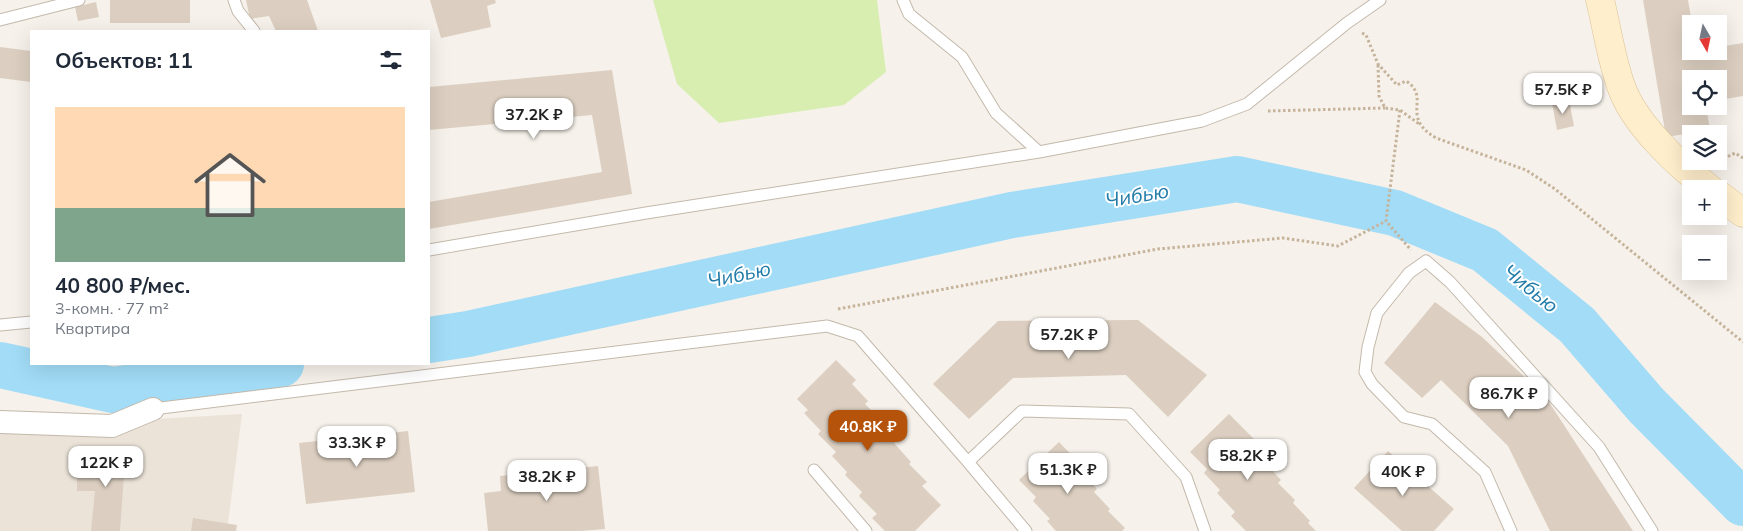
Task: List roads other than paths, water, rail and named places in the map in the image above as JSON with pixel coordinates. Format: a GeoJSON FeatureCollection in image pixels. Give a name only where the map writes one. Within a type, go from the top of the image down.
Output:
{"type":"FeatureCollection","features":[{"type":"Feature","properties":{"kind":"main road"},"geometry":{"type":"LineString","coordinates":[[1600,0],[1621,87],[1641,123],[1698,180]]}},
{"type":"Feature","properties":{"kind":"main road"},"geometry":{"type":"LineString","coordinates":[[1727,201],[1743,213]]}},
{"type":"Feature","properties":{"kind":"street"},"geometry":{"type":"LineString","coordinates":[[0,422],[112,426],[153,409]]}},
{"type":"Feature","properties":{"kind":"lane"},"geometry":{"type":"LineString","coordinates":[[0,20],[79,0]]}},
{"type":"Feature","properties":{"kind":"lane"},"geometry":{"type":"LineString","coordinates":[[234,0],[238,11],[253,30]]}},
{"type":"Feature","properties":{"kind":"lane"},"geometry":{"type":"LineString","coordinates":[[903,0],[908,14],[962,58],[996,112],[1039,152]]}},
{"type":"Feature","properties":{"kind":"lane"},"geometry":{"type":"LineString","coordinates":[[1359,0],[1364,11]]}},
{"type":"Feature","properties":{"kind":"lane"},"geometry":{"type":"LineString","coordinates":[[430,250],[646,213],[1039,152],[1202,122],[1247,104],[1347,23],[1380,0]]}},
{"type":"Feature","properties":{"kind":"lane"},"geometry":{"type":"LineString","coordinates":[[1511,531],[1485,472],[1432,424],[1404,417],[1372,384],[1365,372],[1368,347],[1377,313],[1409,273],[1426,261],[1450,282],[1599,447],[1652,531]]}},
{"type":"Feature","properties":{"kind":"lane"},"geometry":{"type":"LineString","coordinates":[[0,325],[30,322]]}},
{"type":"Feature","properties":{"kind":"lane"},"geometry":{"type":"LineString","coordinates":[[153,409],[826,326],[858,336],[1026,531]]}},
{"type":"Feature","properties":{"kind":"lane"},"geometry":{"type":"LineString","coordinates":[[968,462],[1022,411],[1129,414],[1186,477],[1204,531]]}},
{"type":"Feature","properties":{"kind":"lane"},"geometry":{"type":"LineString","coordinates":[[814,470],[866,531]]}},
{"type":"Feature","properties":{"kind":"waterway","name":"Чибью"},"geometry":{"type":"LineString","coordinates":[[430,340],[468,334],[1012,215],[1237,179],[1395,213],[1485,250],[1577,325],[1646,405],[1743,503]]}},
{"type":"Feature","properties":{"kind":"waterway","name":"Чибью"},"geometry":{"type":"LineString","coordinates":[[0,365],[113,390],[275,365]]}}]}
